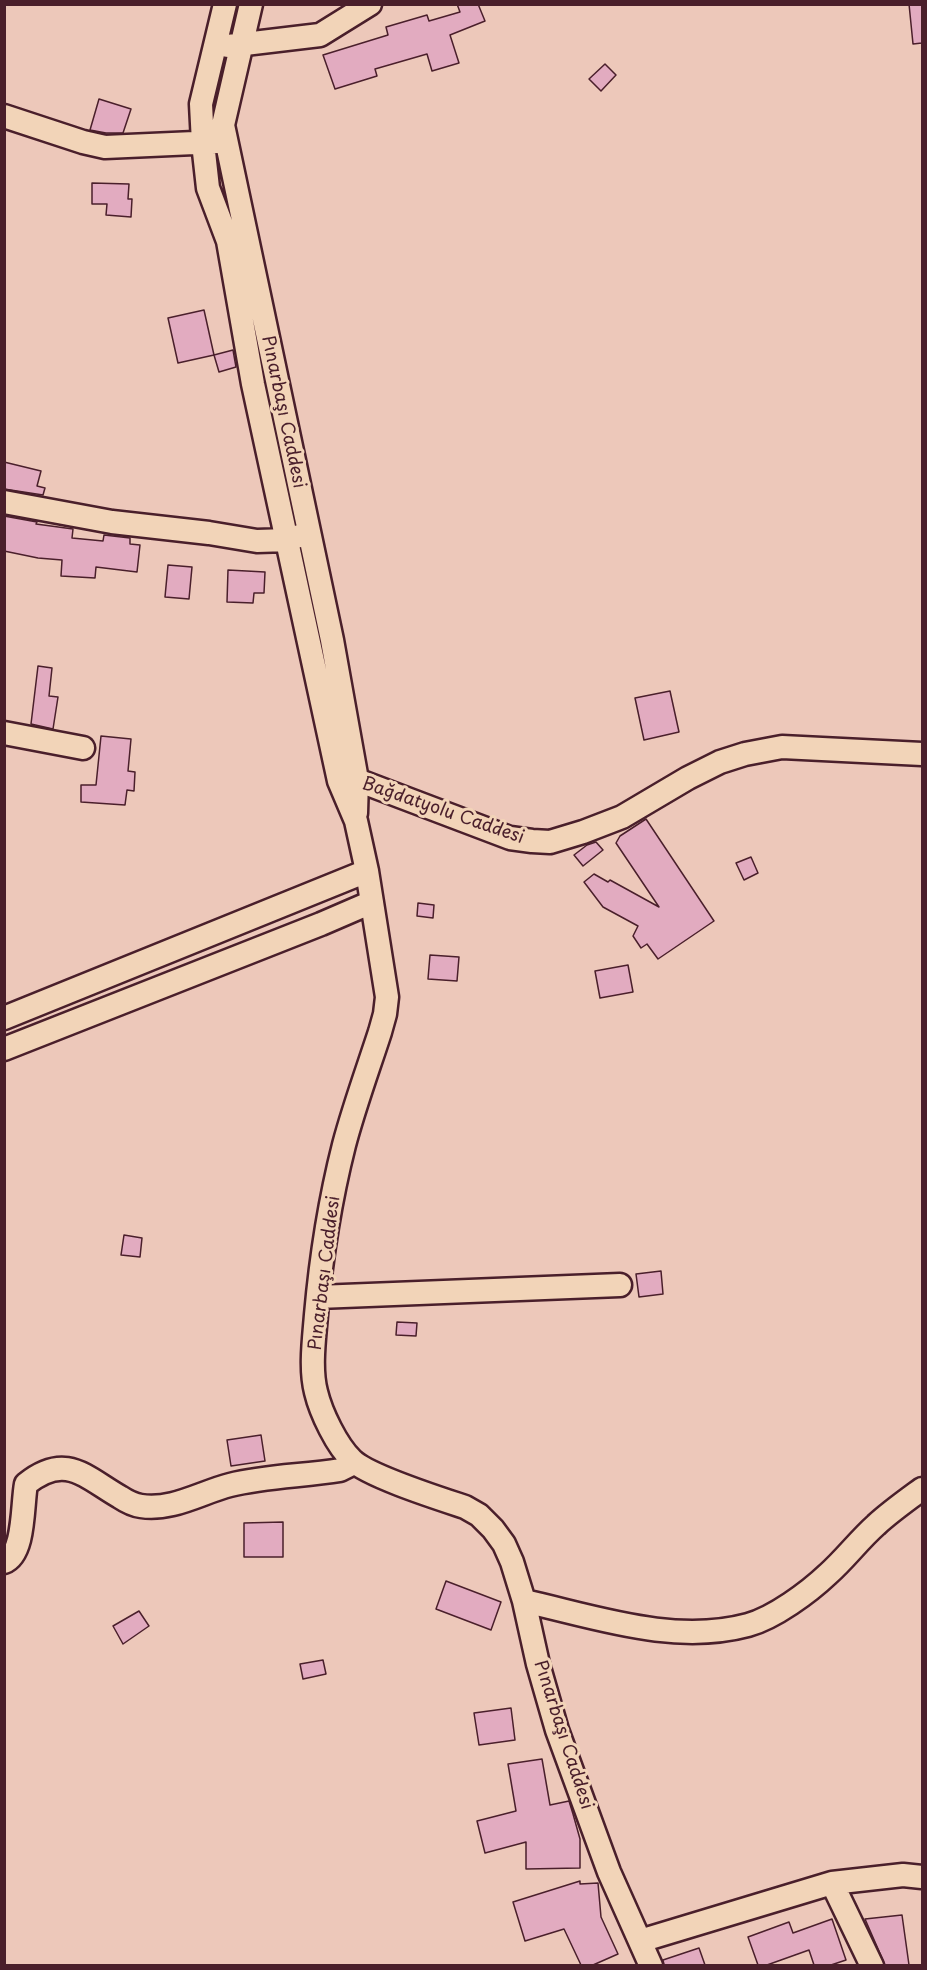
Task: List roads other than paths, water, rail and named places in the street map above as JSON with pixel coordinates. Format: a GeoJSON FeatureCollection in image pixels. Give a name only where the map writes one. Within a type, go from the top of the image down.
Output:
{"type":"FeatureCollection","features":[{"type":"Feature","properties":{"kind":"street","name":"Pınarbaşı Caddesi"},"geometry":{"type":"LineString","coordinates":[[225,4],[201,104],[208,188],[228,241],[253,384],[298,536]]}},
{"type":"Feature","properties":{"kind":"street","name":"Pınarbaşı Caddesi"},"geometry":{"type":"LineString","coordinates":[[251,4],[223,125],[298,536],[367,871],[387,998],[386,1014],[344,1144],[328,1221],[314,1337],[316,1392],[334,1434],[344,1452],[354,1463],[369,1471],[465,1507],[479,1515],[504,1544],[524,1601],[538,1664],[557,1730],[609,1872],[651,1965]]}},
{"type":"Feature","properties":{"kind":"street"},"geometry":{"type":"LineString","coordinates":[[215,46],[242,45],[320,35],[370,4]]}},
{"type":"Feature","properties":{"kind":"street"},"geometry":{"type":"LineString","coordinates":[[4,116],[105,147],[226,141]]}},
{"type":"Feature","properties":{"kind":"street"},"geometry":{"type":"LineString","coordinates":[[4,502],[112,522],[257,541],[298,536]]}},
{"type":"Feature","properties":{"kind":"street"},"geometry":{"type":"LineString","coordinates":[[4,733],[82,748]]}},
{"type":"Feature","properties":{"kind":"street","name":"Bağdatyolu Caddesi"},"geometry":{"type":"LineString","coordinates":[[348,780],[510,837],[550,842],[622,817],[688,778],[720,762],[745,754],[782,747],[922,754]]}},
{"type":"Feature","properties":{"kind":"street"},"geometry":{"type":"LineString","coordinates":[[4,1018],[367,871]]}},
{"type":"Feature","properties":{"kind":"street"},"geometry":{"type":"LineString","coordinates":[[4,1049],[372,902]]}},
{"type":"Feature","properties":{"kind":"street"},"geometry":{"type":"LineString","coordinates":[[318,1298],[620,1285]]}},
{"type":"Feature","properties":{"kind":"street"},"geometry":{"type":"LineString","coordinates":[[4,1562],[11,1560],[17,1550],[26,1484],[45,1472],[61,1468],[73,1469],[128,1502],[141,1506],[166,1505],[195,1498],[230,1485],[340,1470],[354,1463]]}},
{"type":"Feature","properties":{"kind":"street"},"geometry":{"type":"LineString","coordinates":[[524,1601],[662,1630],[717,1631],[750,1624],[784,1607],[827,1575],[875,1525],[922,1489]]}},
{"type":"Feature","properties":{"kind":"street"},"geometry":{"type":"LineString","coordinates":[[640,1941],[832,1883],[892,1876],[922,1876]]}},
{"type":"Feature","properties":{"kind":"street"},"geometry":{"type":"LineString","coordinates":[[832,1883],[872,1965]]}}]}
